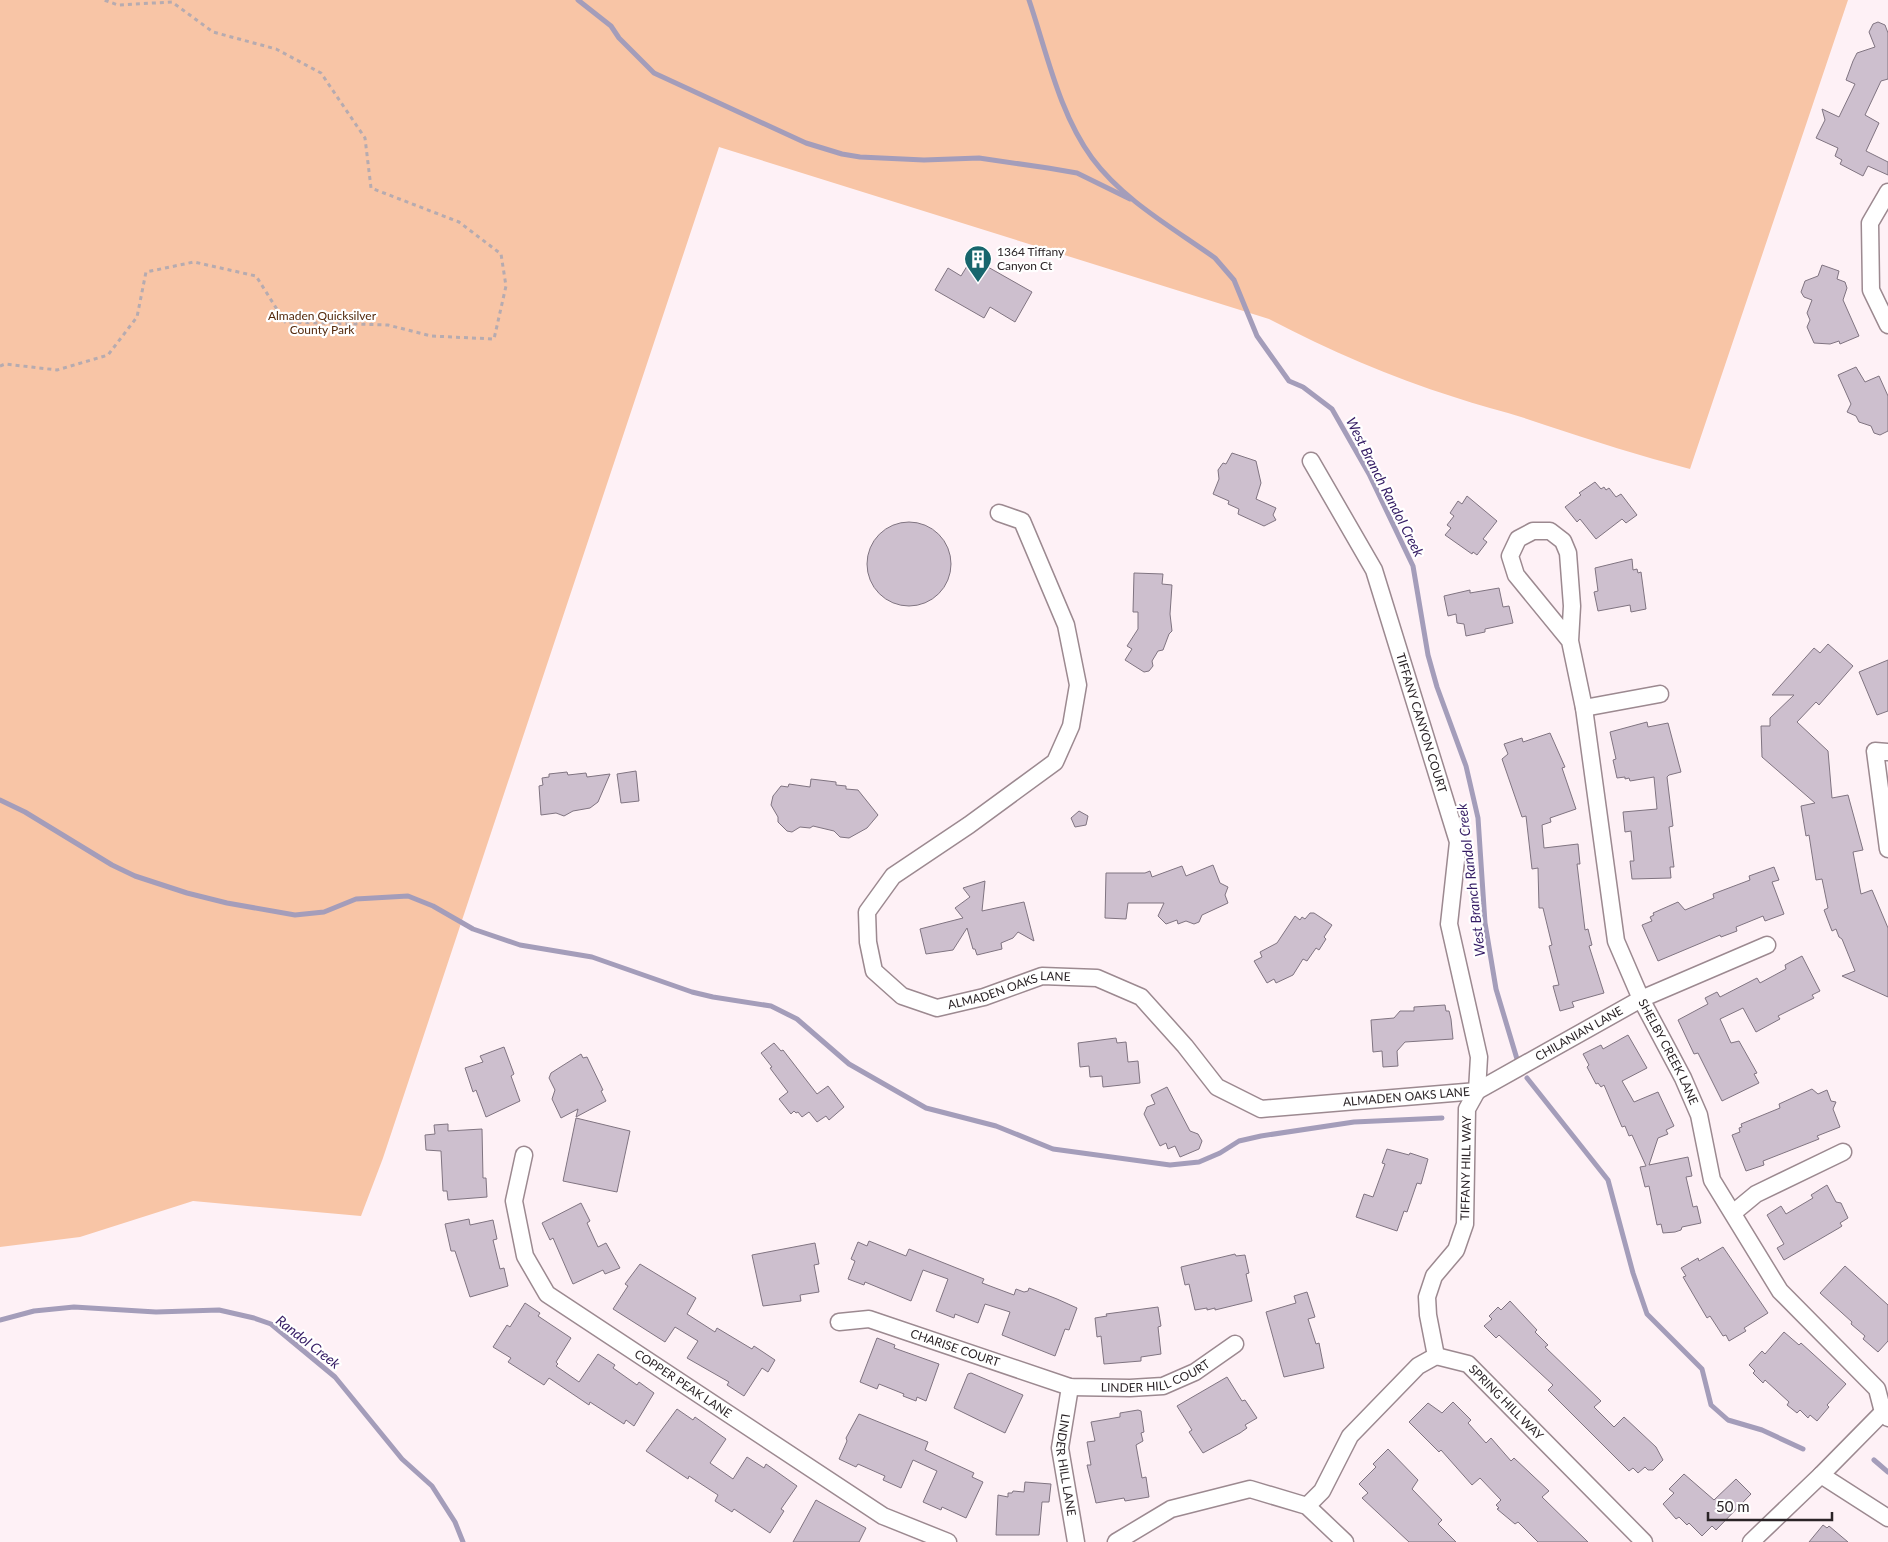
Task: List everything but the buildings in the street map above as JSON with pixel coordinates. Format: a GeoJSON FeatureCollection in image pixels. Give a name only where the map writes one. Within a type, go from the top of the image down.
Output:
{"type":"FeatureCollection","features":[{"type":"Feature","properties":{"kind":"street"},"geometry":{"type":"LineString","coordinates":[[1888,192],[1870,223],[1871,290],[1888,325]]}},
{"type":"Feature","properties":{"kind":"street","name":"TIFFANY CANYON COURT"},"geometry":{"type":"LineString","coordinates":[[1311,461],[1374,570],[1458,842],[1449,924],[1479,1057],[1477,1091]]}},
{"type":"Feature","properties":{"kind":"street","name":"ALMADEN OAKS LANE"},"geometry":{"type":"LineString","coordinates":[[999,513],[1022,522],[1066,625],[1078,685],[1070,726],[1055,762],[969,825],[893,876],[867,912],[868,942],[874,971],[902,996],[937,1008],[984,997],[1042,976],[1097,978],[1141,998],[1185,1046],[1216,1087],[1261,1109],[1477,1091]]}},
{"type":"Feature","properties":{"kind":"street","name":"SHELBY CREEK LANE"},"geometry":{"type":"LineString","coordinates":[[1570,641],[1516,575],[1510,556],[1518,539],[1533,531],[1550,531],[1563,541],[1568,554],[1572,606],[1570,641],[1584,708],[1616,941],[1641,999],[1683,1078],[1699,1115],[1712,1180],[1734,1213],[1780,1291],[1876,1389],[1886,1412]]}},
{"type":"Feature","properties":{"kind":"street"},"geometry":{"type":"LineString","coordinates":[[1584,708],[1660,694]]}},
{"type":"Feature","properties":{"kind":"street"},"geometry":{"type":"LineString","coordinates":[[1882,752],[1888,849]]}},
{"type":"Feature","properties":{"kind":"street","name":"CHILANIAN LANE"},"geometry":{"type":"LineString","coordinates":[[1477,1091],[1641,999],[1767,945]]}},
{"type":"Feature","properties":{"kind":"street","name":"TIFFANY HILL WAY"},"geometry":{"type":"LineString","coordinates":[[1436,1356],[1428,1315],[1427,1297],[1434,1276],[1456,1250],[1465,1224],[1467,1109],[1477,1091]]}},
{"type":"Feature","properties":{"kind":"street"},"geometry":{"type":"LineString","coordinates":[[1734,1213],[1756,1194],[1843,1152]]}},
{"type":"Feature","properties":{"kind":"street","name":"COPPER PEAK LANE"},"geometry":{"type":"LineString","coordinates":[[524,1155],[514,1201],[525,1256],[546,1294],[883,1516],[948,1542]]}},
{"type":"Feature","properties":{"kind":"street","name":"CHARISE COURT"},"geometry":{"type":"LineString","coordinates":[[839,1322],[869,1319],[1070,1387]]}},
{"type":"Feature","properties":{"kind":"street","name":"LINDER HILL COURT"},"geometry":{"type":"LineString","coordinates":[[1070,1387],[1130,1388],[1163,1386],[1195,1372],[1235,1344]]}},
{"type":"Feature","properties":{"kind":"street"},"geometry":{"type":"LineString","coordinates":[[1307,1506],[1322,1491],[1350,1436],[1418,1366],[1436,1356]]}},
{"type":"Feature","properties":{"kind":"street","name":"SPRING HILL WAY"},"geometry":{"type":"LineString","coordinates":[[1436,1356],[1468,1364],[1644,1542]]}},
{"type":"Feature","properties":{"kind":"street","name":"LINDER HILL LANE"},"geometry":{"type":"LineString","coordinates":[[1070,1387],[1060,1448],[1076,1542]]}},
{"type":"Feature","properties":{"kind":"street"},"geometry":{"type":"LineString","coordinates":[[1751,1542],[1886,1412]]}},
{"type":"Feature","properties":{"kind":"street"},"geometry":{"type":"LineString","coordinates":[[1821,1475],[1888,1518]]}},
{"type":"Feature","properties":{"kind":"street"},"geometry":{"type":"LineString","coordinates":[[1116,1542],[1171,1510],[1250,1489],[1307,1506],[1345,1542]]}},
{"type":"Feature","properties":{"kind":"path"},"geometry":{"type":"LineString","coordinates":[[0,366],[6,364],[57,370],[108,355],[137,317],[146,272],[194,262],[256,276],[285,322],[388,325],[430,336],[494,339],[506,286],[501,254],[459,222],[371,188],[366,138],[321,73],[276,48],[213,32],[172,2],[118,5],[104,0]]}},
{"type":"Feature","properties":{"kind":"green space","name":"Almaden Quicksilver County Park"},"geometry":{"type":"Polygon","coordinates":[[[0,0],[1848,0],[1690,469],[1599,443],[1406,381],[1337,352],[1269,319],[719,147],[383,1158],[361,1216],[193,1201],[80,1237],[0,1247],[0,0]]]}},
{"type":"Feature","properties":{"kind":"waterway"},"geometry":{"type":"LineString","coordinates":[[578,0],[611,26],[619,38],[654,73],[806,143],[842,154],[860,157],[924,160],[979,158],[1077,173],[1130,199]]}},
{"type":"Feature","properties":{"kind":"waterway","name":"West Branch Randol Creek"},"geometry":{"type":"LineString","coordinates":[[1029,0],[1062,102],[1071,122],[1092,158],[1104,173],[1133,200],[1215,258],[1234,280],[1257,336],[1289,381],[1303,387],[1332,409],[1369,474],[1413,566],[1428,655],[1437,687],[1466,766],[1478,818],[1485,923],[1496,989],[1517,1059]]}},
{"type":"Feature","properties":{"kind":"waterway"},"geometry":{"type":"LineString","coordinates":[[0,800],[25,812],[112,865],[135,876],[187,893],[227,903],[295,915],[324,912],[356,899],[408,896],[433,906],[473,929],[520,945],[592,957],[692,992],[771,1006],[797,1019],[849,1064],[926,1108],[996,1126],[1053,1149],[1170,1165],[1199,1162],[1220,1153],[1239,1141],[1261,1136],[1354,1122],[1442,1118]]}},
{"type":"Feature","properties":{"kind":"waterway","name":"West Branch Randol Creek"},"geometry":{"type":"LineString","coordinates":[[1527,1078],[1608,1180],[1633,1273],[1647,1314],[1702,1369],[1711,1405],[1728,1420],[1762,1430],[1803,1449]]}},
{"type":"Feature","properties":{"kind":"waterway","name":"Randol Creek"},"geometry":{"type":"LineString","coordinates":[[0,1320],[34,1311],[74,1307],[156,1312],[219,1310],[271,1324],[335,1377],[402,1459],[432,1486],[455,1522],[463,1542]]}},
{"type":"Feature","properties":{"kind":"waterway","name":"West Branch Randol Creek"},"geometry":{"type":"LineString","coordinates":[[1874,1460],[1888,1472]]}},
{"type":"Feature","properties":{"kind":"place","name":"1364 Tiffany Canyon Ct"},"geometry":{"type":"Point","coordinates":[978,283]}}]}
